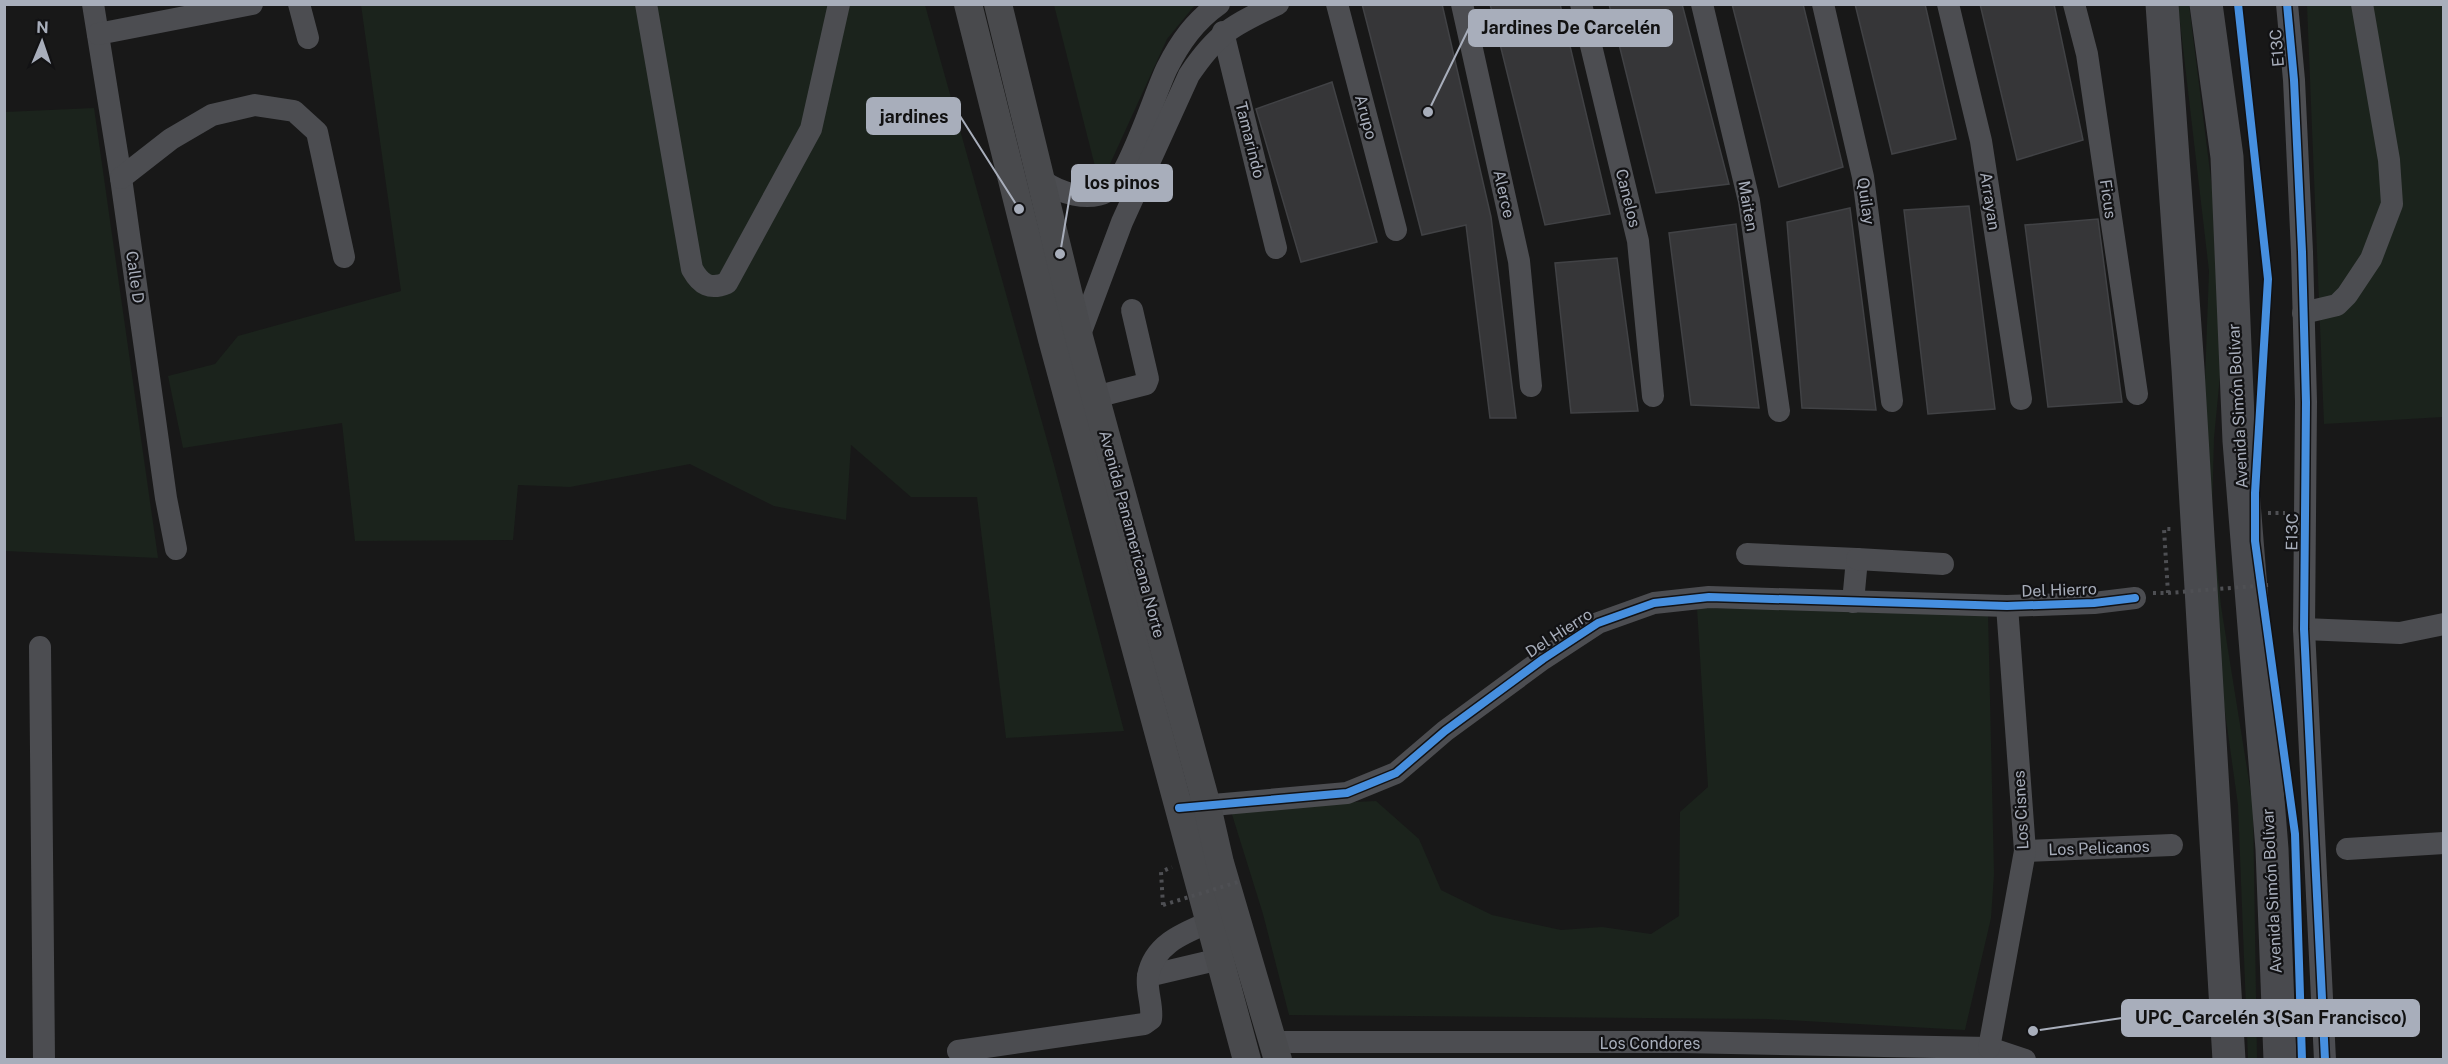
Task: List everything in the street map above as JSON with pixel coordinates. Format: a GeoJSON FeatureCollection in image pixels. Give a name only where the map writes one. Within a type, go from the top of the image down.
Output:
{"type":"FeatureCollection","features":[{"type":"Feature","properties":{"kind":"highway"},"geometry":{"type":"LineString","coordinates":[[2162,4],[2188,369],[2229,1059]]}},
{"type":"Feature","properties":{"kind":"highway","name":"Avenida Simón Bolívar"},"geometry":{"type":"LineString","coordinates":[[2206,4],[2227,157],[2239,441],[2272,849],[2280,1059]]}},
{"type":"Feature","properties":{"kind":"main road","name":"Avenida Panamericana Norte"},"geometry":{"type":"LineString","coordinates":[[968,4],[1052,339],[1193,807],[1226,884],[1276,1050]]}},
{"type":"Feature","properties":{"kind":"main road","name":"Avenida Panamericana Norte"},"geometry":{"type":"LineString","coordinates":[[998,4],[1043,181],[1193,807],[1210,922],[1247,1059]]}},
{"type":"Feature","properties":{"kind":"street","name":"Calle D"},"geometry":{"type":"LineString","coordinates":[[93,4],[121,178],[166,498],[176,549]]}},
{"type":"Feature","properties":{"kind":"street"},"geometry":{"type":"LineString","coordinates":[[98,34],[252,4]]}},
{"type":"Feature","properties":{"kind":"street"},"geometry":{"type":"LineString","coordinates":[[299,4],[308,38]]}},
{"type":"Feature","properties":{"kind":"street"},"geometry":{"type":"LineString","coordinates":[[646,4],[692,269],[698,280],[706,286],[717,287],[728,283],[811,129],[838,4]]}},
{"type":"Feature","properties":{"kind":"street"},"geometry":{"type":"LineString","coordinates":[[1043,181],[1068,194],[1091,195],[1109,190],[1123,172],[1166,68],[1185,37],[1204,15],[1218,4]]}},
{"type":"Feature","properties":{"kind":"street"},"geometry":{"type":"LineString","coordinates":[[1079,337],[1122,222],[1189,75],[1230,20],[1278,4]]}},
{"type":"Feature","properties":{"kind":"street","name":"Arupo"},"geometry":{"type":"LineString","coordinates":[[1337,4],[1396,230]]}},
{"type":"Feature","properties":{"kind":"street","name":"Alerce"},"geometry":{"type":"LineString","coordinates":[[1462,4],[1519,261],[1531,386]]}},
{"type":"Feature","properties":{"kind":"street","name":"Canelos"},"geometry":{"type":"LineString","coordinates":[[1581,4],[1638,241],[1653,396]]}},
{"type":"Feature","properties":{"kind":"street","name":"Maiten"},"geometry":{"type":"LineString","coordinates":[[1702,4],[1749,201],[1779,411]]}},
{"type":"Feature","properties":{"kind":"street","name":"Quilay"},"geometry":{"type":"LineString","coordinates":[[1822,4],[1863,177],[1892,401]]}},
{"type":"Feature","properties":{"kind":"street","name":"Arrayan"},"geometry":{"type":"LineString","coordinates":[[1948,4],[1981,141],[2021,399]]}},
{"type":"Feature","properties":{"kind":"street","name":"Ficus"},"geometry":{"type":"LineString","coordinates":[[2074,4],[2087,54],[2137,394]]}},
{"type":"Feature","properties":{"kind":"street","name":"E13C"},"geometry":{"type":"LineString","coordinates":[[2287,4],[2294,80],[2303,313],[2306,480],[2304,629],[2325,1059]]}},
{"type":"Feature","properties":{"kind":"street"},"geometry":{"type":"LineString","coordinates":[[2303,313],[2337,305],[2347,295],[2371,259],[2392,204],[2389,160],[2362,4]]}},
{"type":"Feature","properties":{"kind":"street","name":"Tamarindo"},"geometry":{"type":"LineString","coordinates":[[1230,20],[1276,248]]}},
{"type":"Feature","properties":{"kind":"street"},"geometry":{"type":"LineString","coordinates":[[121,178],[171,140],[212,115],[255,105],[294,111],[317,132],[344,257]]}},
{"type":"Feature","properties":{"kind":"street"},"geometry":{"type":"LineString","coordinates":[[1095,397],[1146,384],[1148,379],[1132,310]]}},
{"type":"Feature","properties":{"kind":"street"},"geometry":{"type":"LineString","coordinates":[[1747,554],[1943,564]]}},
{"type":"Feature","properties":{"kind":"street"},"geometry":{"type":"LineString","coordinates":[[1853,602],[1857,559]]}},
{"type":"Feature","properties":{"kind":"street","name":"Del Hierro"},"geometry":{"type":"LineString","coordinates":[[1193,807],[1347,793],[1396,773],[1445,731],[1598,622],[1654,603],[1709,597],[2007,606],[2094,603],[2141,596]]}},
{"type":"Feature","properties":{"kind":"street","name":"Los Cisnes"},"geometry":{"type":"LineString","coordinates":[[1989,1048],[2025,851],[2007,606]]}},
{"type":"Feature","properties":{"kind":"street"},"geometry":{"type":"LineString","coordinates":[[2304,629],[2400,633],[2444,624]]}},
{"type":"Feature","properties":{"kind":"street"},"geometry":{"type":"LineString","coordinates":[[40,647],[44,1059]]}},
{"type":"Feature","properties":{"kind":"street"},"geometry":{"type":"LineString","coordinates":[[2347,849],[2444,843]]}},
{"type":"Feature","properties":{"kind":"street","name":"Los Pelicanos"},"geometry":{"type":"LineString","coordinates":[[2025,851],[2172,845]]}},
{"type":"Feature","properties":{"kind":"street"},"geometry":{"type":"LineString","coordinates":[[958,1051],[1144,1024],[1151,1019],[1148,976],[1156,957],[1168,942],[1210,922]]}},
{"type":"Feature","properties":{"kind":"street"},"geometry":{"type":"LineString","coordinates":[[1148,976],[1220,959]]}},
{"type":"Feature","properties":{"kind":"street"},"geometry":{"type":"LineString","coordinates":[[1236,1059],[1239,1028]]}},
{"type":"Feature","properties":{"kind":"street","name":"Los Condores"},"geometry":{"type":"LineString","coordinates":[[1276,1050],[1681,1042],[1989,1048],[2025,1059]]}},
{"type":"Feature","properties":{"kind":"path"},"geometry":{"type":"LineString","coordinates":[[2166,567],[2168,593]]}},
{"type":"Feature","properties":{"kind":"path"},"geometry":{"type":"LineString","coordinates":[[2259,573],[2262,596]]}},
{"type":"Feature","properties":{"kind":"path"},"geometry":{"type":"LineString","coordinates":[[2141,596],[2268,585]]}},
{"type":"Feature","properties":{"kind":"path"},"geometry":{"type":"LineString","coordinates":[[1161,872],[1163,905],[1238,882]]}},
{"type":"Feature","properties":{"kind":"shaded area"},"geometry":{"type":"Polygon","coordinates":[[[361,5],[925,5],[1054,465],[1124,731],[1006,738],[977,497],[911,497],[851,445],[846,520],[774,506],[690,464],[570,487],[518,485],[513,540],[355,541],[342,423],[183,448],[168,376],[215,364],[238,336],[401,291],[361,5]]]}},
{"type":"Feature","properties":{"kind":"shaded area"},"geometry":{"type":"Polygon","coordinates":[[[1054,5],[1195,5],[1167,39],[1100,186],[1054,5]]]}},
{"type":"Feature","properties":{"kind":"shaded area"},"geometry":{"type":"Polygon","coordinates":[[[2178,5],[2189,5],[2218,235],[2222,355],[2214,438],[2212,515],[2221,606],[2253,806],[2257,1059],[2248,1059],[2238,805],[2218,662],[2203,434],[2209,271],[2178,5]]]}},
{"type":"Feature","properties":{"kind":"shaded area"},"geometry":{"type":"Polygon","coordinates":[[[2307,5],[2443,5],[2443,417],[2324,424],[2307,5]]]}},
{"type":"Feature","properties":{"kind":"shaded area"},"geometry":{"type":"Polygon","coordinates":[[[94,108],[158,558],[5,551],[5,112],[94,108]]]}},
{"type":"Feature","properties":{"kind":"shaded area"},"geometry":{"type":"Polygon","coordinates":[[[1697,608],[1988,612],[1994,874],[1991,918],[1965,1030],[1767,1019],[1289,1015],[1263,914],[1230,808],[1376,801],[1419,839],[1441,890],[1492,915],[1561,930],[1602,927],[1651,934],[1679,916],[1680,812],[1708,787],[1697,608]]]}},
{"type":"Feature","properties":{"kind":"building"},"geometry":{"type":"Polygon","coordinates":[[[1362,4],[1442,4],[1491,217],[1516,418],[1490,418],[1466,225],[1422,235],[1362,4]]]}},
{"type":"Feature","properties":{"kind":"building"},"geometry":{"type":"Polygon","coordinates":[[[1490,4],[1560,4],[1610,214],[1545,225],[1490,4]]]}},
{"type":"Feature","properties":{"kind":"building"},"geometry":{"type":"Polygon","coordinates":[[[1609,4],[1682,4],[1729,184],[1656,193],[1609,4]]]}},
{"type":"Feature","properties":{"kind":"building"},"geometry":{"type":"Polygon","coordinates":[[[1732,4],[1803,4],[1843,167],[1779,187],[1732,4]]]}},
{"type":"Feature","properties":{"kind":"building"},"geometry":{"type":"Polygon","coordinates":[[[1855,4],[1925,4],[1956,139],[1892,154],[1855,4]]]}},
{"type":"Feature","properties":{"kind":"building"},"geometry":{"type":"Polygon","coordinates":[[[1980,4],[2054,4],[2083,140],[2017,160],[1980,4]]]}},
{"type":"Feature","properties":{"kind":"building"},"geometry":{"type":"Polygon","coordinates":[[[1332,82],[1377,242],[1301,262],[1256,109],[1332,82]]]}},
{"type":"Feature","properties":{"kind":"building"},"geometry":{"type":"Polygon","coordinates":[[[1969,206],[1995,409],[1928,414],[1904,210],[1969,206]]]}},
{"type":"Feature","properties":{"kind":"building"},"geometry":{"type":"Polygon","coordinates":[[[1850,208],[1876,410],[1802,408],[1787,222],[1850,208]]]}},
{"type":"Feature","properties":{"kind":"building"},"geometry":{"type":"Polygon","coordinates":[[[2098,219],[2122,402],[2048,407],[2025,225],[2098,219]]]}},
{"type":"Feature","properties":{"kind":"building"},"geometry":{"type":"Polygon","coordinates":[[[1736,224],[1759,408],[1691,405],[1669,233],[1736,224]]]}},
{"type":"Feature","properties":{"kind":"building"},"geometry":{"type":"Polygon","coordinates":[[[1617,258],[1638,411],[1571,413],[1555,263],[1617,258]]]}},
{"type":"Feature","properties":{"kind":"cycle path"},"geometry":{"type":"LineString","coordinates":[[2238,4],[2268,279],[2255,493],[2255,541],[2295,834],[2302,1060]]}},
{"type":"Feature","properties":{"kind":"cycle path"},"geometry":{"type":"LineString","coordinates":[[2287,4],[2294,80],[2302,252],[2306,402],[2304,629],[2325,1060]]}},
{"type":"Feature","properties":{"kind":"cycle path"},"geometry":{"type":"LineString","coordinates":[[1179,808],[1347,793],[1396,773],[1445,731],[1543,659],[1598,623],[1654,603],[1709,597],[2007,606],[2094,603],[2135,598]]}},
{"type":"Feature","properties":{"kind":"place","name":"Jardines De Carcelén"},"geometry":{"type":"Point","coordinates":[1428,112]}},
{"type":"Feature","properties":{"kind":"place","name":"jardines"},"geometry":{"type":"Point","coordinates":[1019,209]}},
{"type":"Feature","properties":{"kind":"place","name":"los pinos"},"geometry":{"type":"Point","coordinates":[1060,254]}},
{"type":"Feature","properties":{"kind":"place","name":"UPC_Carcelén 3(San Francisco)"},"geometry":{"type":"Point","coordinates":[2033,1031]}}]}
